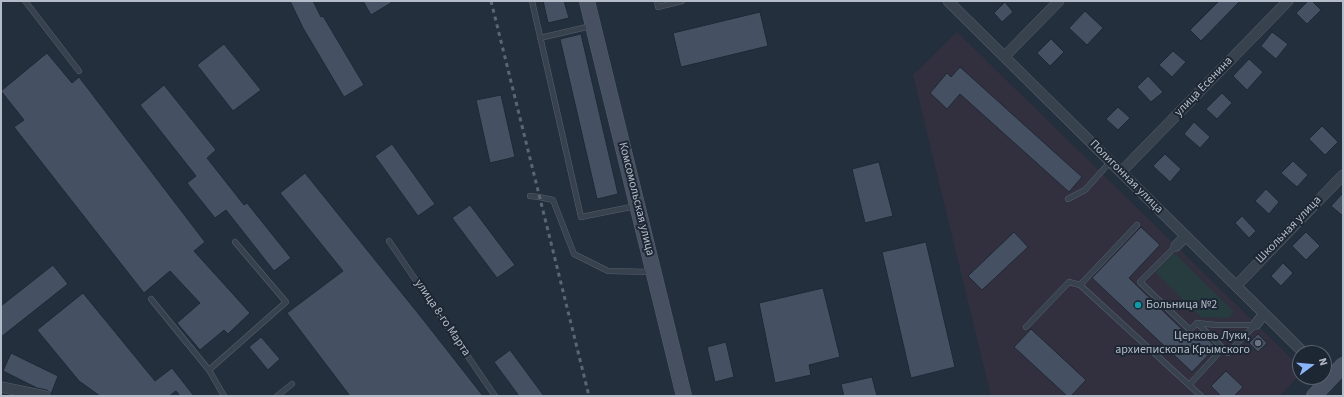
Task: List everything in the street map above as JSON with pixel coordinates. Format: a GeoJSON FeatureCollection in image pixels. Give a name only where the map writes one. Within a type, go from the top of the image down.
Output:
{"type":"FeatureCollection","features":[{"type":"Feature","properties":{"kind":"street","name":"Комсомольская улица"},"geometry":{"type":"LineString","coordinates":[[587,1],[684,396]]}},
{"type":"Feature","properties":{"kind":"street","name":"Полигонная улица"},"geometry":{"type":"LineString","coordinates":[[948,1],[1296,345]]}},
{"type":"Feature","properties":{"kind":"street"},"geometry":{"type":"LineString","coordinates":[[1004,56],[1059,1]]}},
{"type":"Feature","properties":{"kind":"street","name":"улица Есенина"},"geometry":{"type":"LineString","coordinates":[[1120,172],[1288,1]]}},
{"type":"Feature","properties":{"kind":"street","name":"Школьная улица"},"geometry":{"type":"LineString","coordinates":[[1236,286],[1343,175]]}},
{"type":"Feature","properties":{"kind":"street"},"geometry":{"type":"LineString","coordinates":[[1176,246],[1186,237]]}},
{"type":"Feature","properties":{"kind":"street"},"geometry":{"type":"LineString","coordinates":[[1255,325],[1264,314]]}},
{"type":"Feature","properties":{"kind":"street"},"geometry":{"type":"LineString","coordinates":[[1332,372],[1343,365]]}},
{"type":"Feature","properties":{"kind":"street"},"geometry":{"type":"LineString","coordinates":[[1314,396],[1321,385]]}},
{"type":"Feature","properties":{"kind":"street"},"geometry":{"type":"LineString","coordinates":[[1,387],[32,395],[45,396]]}},
{"type":"Feature","properties":{"kind":"lane"},"geometry":{"type":"LineString","coordinates":[[25,1],[79,71]]}},
{"type":"Feature","properties":{"kind":"lane"},"geometry":{"type":"LineString","coordinates":[[532,1],[581,217],[638,206]]}},
{"type":"Feature","properties":{"kind":"lane"},"geometry":{"type":"LineString","coordinates":[[656,1],[658,7],[682,1]]}},
{"type":"Feature","properties":{"kind":"lane"},"geometry":{"type":"LineString","coordinates":[[540,38],[593,25]]}},
{"type":"Feature","properties":{"kind":"lane"},"geometry":{"type":"LineString","coordinates":[[1068,199],[1086,190],[1110,162]]}},
{"type":"Feature","properties":{"kind":"lane"},"geometry":{"type":"LineString","coordinates":[[530,196],[553,200],[574,254],[608,271],[654,272]]}},
{"type":"Feature","properties":{"kind":"lane"},"geometry":{"type":"LineString","coordinates":[[1080,285],[1137,225]]}},
{"type":"Feature","properties":{"kind":"lane","name":"улица 8-го Марта"},"geometry":{"type":"LineString","coordinates":[[389,241],[494,396]]}},
{"type":"Feature","properties":{"kind":"lane"},"geometry":{"type":"LineString","coordinates":[[208,370],[286,302],[235,242]]}},
{"type":"Feature","properties":{"kind":"lane"},"geometry":{"type":"LineString","coordinates":[[1176,246],[1140,282],[1190,330],[1197,323]]}},
{"type":"Feature","properties":{"kind":"lane"},"geometry":{"type":"LineString","coordinates":[[1026,327],[1069,282],[1080,285],[1201,396]]}},
{"type":"Feature","properties":{"kind":"lane"},"geometry":{"type":"LineString","coordinates":[[151,299],[208,370],[224,396]]}},
{"type":"Feature","properties":{"kind":"lane"},"geometry":{"type":"LineString","coordinates":[[1197,323],[1216,325],[1255,325]]}},
{"type":"Feature","properties":{"kind":"lane"},"geometry":{"type":"LineString","coordinates":[[1197,323],[1228,353],[1255,325]]}},
{"type":"Feature","properties":{"kind":"lane"},"geometry":{"type":"LineString","coordinates":[[1189,385],[1223,348]]}},
{"type":"Feature","properties":{"kind":"lane"},"geometry":{"type":"LineString","coordinates":[[277,396],[292,384]]}},
{"type":"Feature","properties":{"kind":"shaded area"},"geometry":{"type":"Polygon","coordinates":[[[957,32],[1292,359],[1292,383],[1280,396],[991,396],[913,75],[957,32]]]}},
{"type":"Feature","properties":{"kind":"green space"},"geometry":{"type":"Polygon","coordinates":[[[1174,253],[1234,312],[1229,318],[1201,317],[1155,272],[1174,253]]]}},
{"type":"Feature","properties":{"kind":"building"},"geometry":{"type":"Polygon","coordinates":[[[290,1],[313,1],[321,17],[323,16],[364,85],[344,97],[303,28],[290,1]]]}},
{"type":"Feature","properties":{"kind":"building"},"geometry":{"type":"Polygon","coordinates":[[[363,1],[394,1],[371,15],[363,1]]]}},
{"type":"Feature","properties":{"kind":"building"},"geometry":{"type":"Polygon","coordinates":[[[543,1],[564,1],[569,18],[548,23],[543,1]]]}},
{"type":"Feature","properties":{"kind":"building"},"geometry":{"type":"Polygon","coordinates":[[[1219,1],[1240,1],[1201,41],[1190,30],[1219,1]]]}},
{"type":"Feature","properties":{"kind":"building"},"geometry":{"type":"Polygon","coordinates":[[[1308,1],[1312,1],[1321,10],[1307,24],[1296,13],[1308,1]]]}},
{"type":"Feature","properties":{"kind":"building"},"geometry":{"type":"Polygon","coordinates":[[[1005,2],[1013,12],[1002,22],[994,13],[1005,2]]]}},
{"type":"Feature","properties":{"kind":"building"},"geometry":{"type":"Polygon","coordinates":[[[1085,11],[1103,28],[1087,45],[1069,28],[1085,11]]]}},
{"type":"Feature","properties":{"kind":"building"},"geometry":{"type":"Polygon","coordinates":[[[760,12],[768,46],[681,67],[673,33],[760,12]]]}},
{"type":"Feature","properties":{"kind":"building"},"geometry":{"type":"Polygon","coordinates":[[[1272,32],[1288,44],[1276,59],[1261,46],[1272,32]]]}},
{"type":"Feature","properties":{"kind":"building"},"geometry":{"type":"Polygon","coordinates":[[[581,34],[618,194],[597,199],[560,39],[581,34]]]}},
{"type":"Feature","properties":{"kind":"building"},"geometry":{"type":"Polygon","coordinates":[[[1051,39],[1064,52],[1050,66],[1037,53],[1051,39]]]}},
{"type":"Feature","properties":{"kind":"building"},"geometry":{"type":"Polygon","coordinates":[[[224,44],[261,90],[233,111],[197,65],[224,44]]]}},
{"type":"Feature","properties":{"kind":"building"},"geometry":{"type":"Polygon","coordinates":[[[1173,51],[1186,62],[1172,77],[1159,65],[1173,51]]]}},
{"type":"Feature","properties":{"kind":"building"},"geometry":{"type":"Polygon","coordinates":[[[47,53],[72,83],[79,77],[205,242],[194,251],[250,313],[228,334],[224,330],[200,350],[177,323],[200,303],[170,271],[144,293],[14,127],[24,120],[1,91],[47,53]]]}},
{"type":"Feature","properties":{"kind":"building"},"geometry":{"type":"Polygon","coordinates":[[[1249,59],[1263,72],[1247,90],[1233,76],[1249,59]]]}},
{"type":"Feature","properties":{"kind":"building"},"geometry":{"type":"Polygon","coordinates":[[[960,67],[1082,177],[1069,192],[960,94],[947,109],[930,93],[947,73],[951,77],[960,67]]]}},
{"type":"Feature","properties":{"kind":"building"},"geometry":{"type":"Polygon","coordinates":[[[1148,76],[1163,92],[1151,102],[1137,87],[1148,76]]]}},
{"type":"Feature","properties":{"kind":"building"},"geometry":{"type":"Polygon","coordinates":[[[164,85],[216,150],[207,158],[244,205],[247,203],[291,258],[274,271],[226,210],[215,218],[187,183],[196,176],[140,105],[164,85]]]}},
{"type":"Feature","properties":{"kind":"building"},"geometry":{"type":"Polygon","coordinates":[[[1222,93],[1232,103],[1217,119],[1206,109],[1222,93]]]}},
{"type":"Feature","properties":{"kind":"building"},"geometry":{"type":"Polygon","coordinates":[[[501,95],[515,157],[490,163],[476,100],[501,95]]]}},
{"type":"Feature","properties":{"kind":"building"},"geometry":{"type":"Polygon","coordinates":[[[1118,107],[1130,118],[1118,130],[1106,119],[1118,107]]]}},
{"type":"Feature","properties":{"kind":"building"},"geometry":{"type":"Polygon","coordinates":[[[1194,122],[1210,137],[1200,148],[1184,134],[1194,122]]]}},
{"type":"Feature","properties":{"kind":"building"},"geometry":{"type":"Polygon","coordinates":[[[1322,126],[1338,142],[1325,155],[1309,139],[1322,126]]]}},
{"type":"Feature","properties":{"kind":"building"},"geometry":{"type":"Polygon","coordinates":[[[392,144],[435,204],[418,216],[375,156],[392,144]]]}},
{"type":"Feature","properties":{"kind":"building"},"geometry":{"type":"Polygon","coordinates":[[[1165,154],[1181,169],[1170,182],[1153,166],[1165,154]]]}},
{"type":"Feature","properties":{"kind":"building"},"geometry":{"type":"Polygon","coordinates":[[[1293,161],[1308,175],[1297,187],[1281,173],[1293,161]]]}},
{"type":"Feature","properties":{"kind":"building"},"geometry":{"type":"Polygon","coordinates":[[[879,162],[893,216],[865,223],[852,169],[879,162]]]}},
{"type":"Feature","properties":{"kind":"building"},"geometry":{"type":"Polygon","coordinates":[[[305,173],[483,396],[350,396],[287,313],[343,271],[280,193],[305,173]]]}},
{"type":"Feature","properties":{"kind":"building"},"geometry":{"type":"Polygon","coordinates":[[[1266,189],[1279,202],[1269,214],[1255,201],[1266,189]]]}},
{"type":"Feature","properties":{"kind":"building"},"geometry":{"type":"Polygon","coordinates":[[[1343,193],[1343,216],[1331,206],[1343,193]]]}},
{"type":"Feature","properties":{"kind":"building"},"geometry":{"type":"Polygon","coordinates":[[[470,205],[515,265],[497,278],[452,218],[470,205]]]}},
{"type":"Feature","properties":{"kind":"building"},"geometry":{"type":"Polygon","coordinates":[[[1242,216],[1256,231],[1249,238],[1235,223],[1242,216]]]}},
{"type":"Feature","properties":{"kind":"building","name":"Больница №2"},"geometry":{"type":"Polygon","coordinates":[[[1141,227],[1160,245],[1129,278],[1193,340],[1200,332],[1216,347],[1192,372],[1092,278],[1141,227]]]}},
{"type":"Feature","properties":{"kind":"building"},"geometry":{"type":"Polygon","coordinates":[[[1014,232],[1028,247],[982,290],[968,276],[1014,232]]]}},
{"type":"Feature","properties":{"kind":"building"},"geometry":{"type":"Polygon","coordinates":[[[1306,232],[1320,246],[1306,260],[1292,246],[1306,232]]]}},
{"type":"Feature","properties":{"kind":"building"},"geometry":{"type":"Polygon","coordinates":[[[926,242],[955,367],[911,378],[882,252],[926,242]]]}},
{"type":"Feature","properties":{"kind":"building"},"geometry":{"type":"Polygon","coordinates":[[[1283,263],[1293,273],[1281,286],[1271,276],[1283,263]]]}},
{"type":"Feature","properties":{"kind":"building"},"geometry":{"type":"Polygon","coordinates":[[[53,265],[68,284],[1,337],[1,306],[53,265]]]}},
{"type":"Feature","properties":{"kind":"building"},"geometry":{"type":"Polygon","coordinates":[[[823,288],[840,357],[809,365],[811,375],[775,383],[759,303],[823,288]]]}},
{"type":"Feature","properties":{"kind":"building"},"geometry":{"type":"Polygon","coordinates":[[[83,293],[155,381],[172,368],[194,396],[180,396],[176,391],[169,396],[100,396],[79,381],[37,330],[83,293]]]}},
{"type":"Feature","properties":{"kind":"building"},"geometry":{"type":"Polygon","coordinates":[[[1031,329],[1086,380],[1071,396],[1067,396],[1014,347],[1031,329]]]}},
{"type":"Feature","properties":{"kind":"building","name":"Церковь Луки, архиепископа Крымского"},"geometry":{"type":"Polygon","coordinates":[[[1258,334],[1267,343],[1258,352],[1249,343],[1258,334]]]}},
{"type":"Feature","properties":{"kind":"building"},"geometry":{"type":"Polygon","coordinates":[[[261,337],[280,359],[268,370],[249,347],[261,337]]]}},
{"type":"Feature","properties":{"kind":"building"},"geometry":{"type":"Polygon","coordinates":[[[726,342],[734,377],[715,382],[707,347],[726,342]]]}},
{"type":"Feature","properties":{"kind":"building"},"geometry":{"type":"Polygon","coordinates":[[[510,350],[544,396],[519,396],[494,362],[510,350]]]}},
{"type":"Feature","properties":{"kind":"building"},"geometry":{"type":"Polygon","coordinates":[[[11,353],[58,376],[51,394],[47,390],[37,388],[3,371],[11,353]]]}},
{"type":"Feature","properties":{"kind":"building"},"geometry":{"type":"Polygon","coordinates":[[[1226,371],[1243,387],[1234,396],[1221,396],[1211,386],[1226,371]]]}},
{"type":"Feature","properties":{"kind":"building"},"geometry":{"type":"Polygon","coordinates":[[[872,377],[877,396],[844,396],[841,384],[872,377]]]}},
{"type":"Feature","properties":{"kind":"railway"},"geometry":{"type":"LineString","coordinates":[[491,1],[589,396]]}},
{"type":"Feature","properties":{"kind":"place","name":"Больница №2"},"geometry":{"type":"Point","coordinates":[1138,305]}},
{"type":"Feature","properties":{"kind":"place","name":"Церковь Луки, архиепископа Крымского"},"geometry":{"type":"Point","coordinates":[1258,343]}}]}
